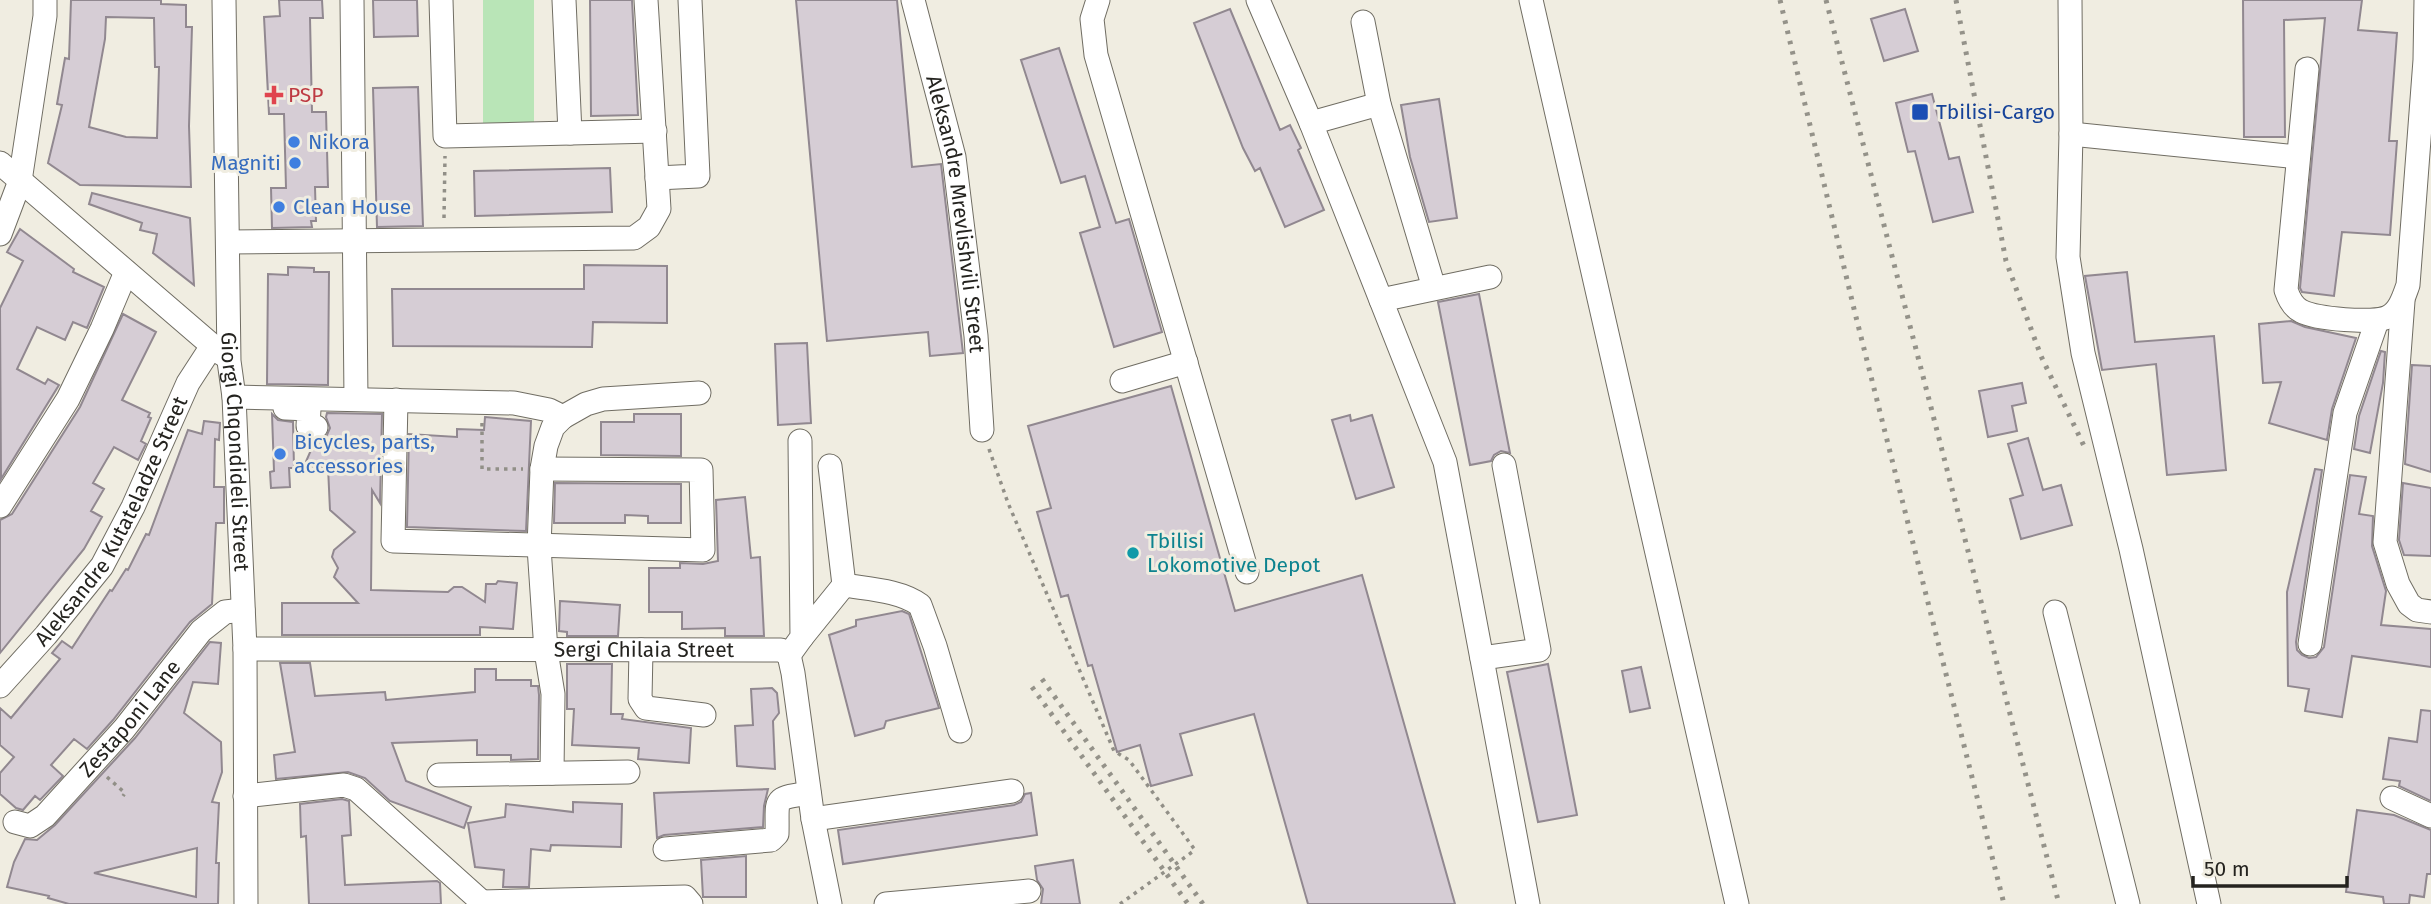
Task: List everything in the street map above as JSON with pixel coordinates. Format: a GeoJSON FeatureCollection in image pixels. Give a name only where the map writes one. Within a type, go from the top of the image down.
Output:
{"type":"FeatureCollection","features":[{"type":"Feature","properties":{"kind":"street"},"geometry":{"type":"LineString","coordinates":[[0,234],[20,181],[45,16],[45,0]]}},
{"type":"Feature","properties":{"kind":"street","name":"Giorgi Chqondideli Street"},"geometry":{"type":"LineString","coordinates":[[225,0],[228,242],[221,354],[234,397],[245,649],[247,904]]}},
{"type":"Feature","properties":{"kind":"street"},"geometry":{"type":"LineString","coordinates":[[352,0],[356,399]]}},
{"type":"Feature","properties":{"kind":"street"},"geometry":{"type":"LineString","coordinates":[[441,0],[445,136],[655,131]]}},
{"type":"Feature","properties":{"kind":"street"},"geometry":{"type":"LineString","coordinates":[[564,0],[570,133]]}},
{"type":"Feature","properties":{"kind":"street"},"geometry":{"type":"LineString","coordinates":[[228,242],[634,238],[649,227],[659,209],[646,0]]}},
{"type":"Feature","properties":{"kind":"street"},"geometry":{"type":"LineString","coordinates":[[657,178],[698,177],[690,0]]}},
{"type":"Feature","properties":{"kind":"street","name":"Aleksandre Mrevlishvili Street"},"geometry":{"type":"LineString","coordinates":[[913,0],[954,157],[976,336],[982,430]]}},
{"type":"Feature","properties":{"kind":"street"},"geometry":{"type":"LineString","coordinates":[[1098,0],[1092,19],[1096,55],[1247,572]]}},
{"type":"Feature","properties":{"kind":"street"},"geometry":{"type":"LineString","coordinates":[[1258,0],[1311,123],[1445,462],[1528,904]]}},
{"type":"Feature","properties":{"kind":"street"},"geometry":{"type":"LineString","coordinates":[[1531,0],[1737,904]]}},
{"type":"Feature","properties":{"kind":"street"},"geometry":{"type":"LineString","coordinates":[[2070,0],[2068,257],[2083,353],[2131,549],[2209,904]]}},
{"type":"Feature","properties":{"kind":"street"},"geometry":{"type":"LineString","coordinates":[[2426,0],[2425,60],[2408,285],[2403,301],[2385,542],[2398,584],[2409,604],[2417,610],[2431,612]]}},
{"type":"Feature","properties":{"kind":"street"},"geometry":{"type":"LineString","coordinates":[[1363,22],[1379,104],[1434,288]]}},
{"type":"Feature","properties":{"kind":"street"},"geometry":{"type":"LineString","coordinates":[[2307,69],[2286,290],[2291,303],[2301,311],[2318,316],[2377,321],[2390,316],[2403,301]]}},
{"type":"Feature","properties":{"kind":"street"},"geometry":{"type":"LineString","coordinates":[[1311,123],[1379,104]]}},
{"type":"Feature","properties":{"kind":"street"},"geometry":{"type":"LineString","coordinates":[[2071,134],[2298,157]]}},
{"type":"Feature","properties":{"kind":"street"},"geometry":{"type":"LineString","coordinates":[[0,163],[221,354]]}},
{"type":"Feature","properties":{"kind":"street"},"geometry":{"type":"LineString","coordinates":[[0,506],[68,399],[126,272]]}},
{"type":"Feature","properties":{"kind":"street"},"geometry":{"type":"LineString","coordinates":[[1381,300],[1489,277]]}},
{"type":"Feature","properties":{"kind":"street"},"geometry":{"type":"LineString","coordinates":[[2310,644],[2345,413],[2377,321]]}},
{"type":"Feature","properties":{"kind":"street","name":"Aleksandre Kutateladze Street"},"geometry":{"type":"LineString","coordinates":[[0,686],[102,566],[133,507],[188,383],[221,354]]}},
{"type":"Feature","properties":{"kind":"street"},"geometry":{"type":"LineString","coordinates":[[1122,381],[1186,362]]}},
{"type":"Feature","properties":{"kind":"street"},"geometry":{"type":"LineString","coordinates":[[552,773],[553,694],[546,651],[539,547],[542,469],[553,427],[563,417],[586,404],[603,400],[699,393]]}},
{"type":"Feature","properties":{"kind":"street"},"geometry":{"type":"LineString","coordinates":[[234,397],[514,403],[549,410],[563,417]]}},
{"type":"Feature","properties":{"kind":"street"},"geometry":{"type":"LineString","coordinates":[[274,397],[273,408],[309,409],[308,426],[316,427]]}},
{"type":"Feature","properties":{"kind":"street"},"geometry":{"type":"LineString","coordinates":[[396,400],[393,541],[703,550],[701,470],[542,469]]}},
{"type":"Feature","properties":{"kind":"street"},"geometry":{"type":"LineString","coordinates":[[800,441],[796,646],[809,793],[830,904]]}},
{"type":"Feature","properties":{"kind":"street"},"geometry":{"type":"LineString","coordinates":[[1482,659],[1539,650],[1504,465]]}},
{"type":"Feature","properties":{"kind":"street"},"geometry":{"type":"LineString","coordinates":[[796,646],[844,585],[830,466]]}},
{"type":"Feature","properties":{"kind":"street"},"geometry":{"type":"LineString","coordinates":[[844,585],[884,592],[920,605],[960,731]]}},
{"type":"Feature","properties":{"kind":"street","name":"Zestaponi Lane"},"geometry":{"type":"LineString","coordinates":[[15,821],[30,826],[45,816],[124,729],[201,631],[225,612],[243,610]]}},
{"type":"Feature","properties":{"kind":"street"},"geometry":{"type":"LineString","coordinates":[[2055,612],[2129,904]]}},
{"type":"Feature","properties":{"kind":"street","name":"Sergi Chilaia Street"},"geometry":{"type":"LineString","coordinates":[[245,649],[780,650],[796,646]]}},
{"type":"Feature","properties":{"kind":"street"},"geometry":{"type":"LineString","coordinates":[[641,650],[642,705],[646,708],[704,715]]}},
{"type":"Feature","properties":{"kind":"street"},"geometry":{"type":"LineString","coordinates":[[439,775],[628,772]]}},
{"type":"Feature","properties":{"kind":"street"},"geometry":{"type":"LineString","coordinates":[[245,796],[344,785],[356,789],[481,903],[685,897],[691,904]]}},
{"type":"Feature","properties":{"kind":"street"},"geometry":{"type":"LineString","coordinates":[[813,819],[1012,791]]}},
{"type":"Feature","properties":{"kind":"street"},"geometry":{"type":"LineString","coordinates":[[666,849],[771,841],[776,834],[775,811],[778,802],[784,797],[809,793]]}},
{"type":"Feature","properties":{"kind":"street"},"geometry":{"type":"LineString","coordinates":[[2392,798],[2431,817]]}},
{"type":"Feature","properties":{"kind":"street"},"geometry":{"type":"LineString","coordinates":[[887,904],[1029,891]]}},
{"type":"Feature","properties":{"kind":"path"},"geometry":{"type":"LineString","coordinates":[[444,218],[445,136]]}},
{"type":"Feature","properties":{"kind":"path"},"geometry":{"type":"LineString","coordinates":[[482,402],[482,469],[542,469]]}},
{"type":"Feature","properties":{"kind":"path"},"geometry":{"type":"LineString","coordinates":[[982,430],[1008,503],[1114,751],[1129,760],[1195,850],[1120,904]]}},
{"type":"Feature","properties":{"kind":"green space"},"geometry":{"type":"Polygon","coordinates":[[[483,0],[534,0],[534,124],[483,123],[483,0]]]}},
{"type":"Feature","properties":{"kind":"building"},"geometry":{"type":"Polygon","coordinates":[[[71,0],[161,0],[161,4],[186,5],[186,27],[192,27],[189,126],[191,187],[80,185],[48,163],[62,105],[57,104],[65,58],[69,59],[71,0]],[[106,17],[105,39],[89,127],[126,137],[157,138],[159,67],[155,67],[154,18],[106,17]]]}},
{"type":"Feature","properties":{"kind":"building"},"geometry":{"type":"Polygon","coordinates":[[[279,0],[322,0],[323,18],[310,18],[312,112],[326,112],[328,187],[315,187],[316,221],[311,221],[312,227],[272,228],[271,188],[286,188],[284,114],[269,114],[264,17],[280,16],[279,0]]]}},
{"type":"Feature","properties":{"kind":"building"},"geometry":{"type":"Polygon","coordinates":[[[373,0],[417,0],[418,36],[374,37],[373,0]]]}},
{"type":"Feature","properties":{"kind":"building"},"geometry":{"type":"Polygon","coordinates":[[[590,0],[632,0],[638,115],[591,116],[590,0]]]}},
{"type":"Feature","properties":{"kind":"building"},"geometry":{"type":"Polygon","coordinates":[[[796,0],[897,0],[912,167],[941,164],[963,353],[930,356],[928,332],[827,341],[796,0]]]}},
{"type":"Feature","properties":{"kind":"building"},"geometry":{"type":"Polygon","coordinates":[[[2243,0],[2362,0],[2358,30],[2397,33],[2389,141],[2397,141],[2390,235],[2342,232],[2334,296],[2302,292],[2300,288],[2325,18],[2284,20],[2285,137],[2244,137],[2243,0]]]}},
{"type":"Feature","properties":{"kind":"building"},"geometry":{"type":"Polygon","coordinates":[[[1230,9],[1280,130],[1290,125],[1324,210],[1285,227],[1260,168],[1255,171],[1243,148],[1194,23],[1230,9]]]}},
{"type":"Feature","properties":{"kind":"building"},"geometry":{"type":"Polygon","coordinates":[[[1905,9],[1918,51],[1884,61],[1871,19],[1905,9]]]}},
{"type":"Feature","properties":{"kind":"building"},"geometry":{"type":"Polygon","coordinates":[[[1059,48],[1116,223],[1129,219],[1162,332],[1114,347],[1080,233],[1100,227],[1085,176],[1061,183],[1021,60],[1059,48]]]}},
{"type":"Feature","properties":{"kind":"building"},"geometry":{"type":"Polygon","coordinates":[[[418,87],[423,226],[377,227],[373,88],[418,87]]]}},
{"type":"Feature","properties":{"kind":"building"},"geometry":{"type":"Polygon","coordinates":[[[1932,94],[1949,159],[1959,157],[1973,212],[1933,222],[1915,151],[1908,152],[1896,103],[1932,94]]]}},
{"type":"Feature","properties":{"kind":"building"},"geometry":{"type":"Polygon","coordinates":[[[1439,99],[1457,218],[1429,222],[1410,157],[1401,105],[1439,99]]]}},
{"type":"Feature","properties":{"kind":"building"},"geometry":{"type":"Polygon","coordinates":[[[610,168],[612,212],[475,216],[474,171],[610,168]]]}},
{"type":"Feature","properties":{"kind":"building"},"geometry":{"type":"Polygon","coordinates":[[[92,193],[190,218],[194,285],[153,253],[157,234],[140,230],[142,223],[89,204],[92,193]]]}},
{"type":"Feature","properties":{"kind":"building"},"geometry":{"type":"Polygon","coordinates":[[[20,229],[74,269],[73,272],[104,287],[87,328],[73,322],[65,340],[37,327],[17,369],[45,384],[48,379],[59,385],[1,479],[0,308],[23,261],[7,252],[20,229]]]}},
{"type":"Feature","properties":{"kind":"building"},"geometry":{"type":"Polygon","coordinates":[[[584,265],[667,266],[667,323],[593,322],[592,347],[393,346],[392,289],[584,289],[584,265]]]}},
{"type":"Feature","properties":{"kind":"building"},"geometry":{"type":"Polygon","coordinates":[[[288,267],[314,268],[314,272],[329,272],[328,385],[267,384],[268,274],[288,275],[288,267]]]}},
{"type":"Feature","properties":{"kind":"building"},"geometry":{"type":"Polygon","coordinates":[[[2127,272],[2135,342],[2214,336],[2226,470],[2167,475],[2156,364],[2102,370],[2085,276],[2127,272]]]}},
{"type":"Feature","properties":{"kind":"building"},"geometry":{"type":"Polygon","coordinates":[[[1479,294],[1510,453],[1501,451],[1494,455],[1491,461],[1470,465],[1438,302],[1479,294]]]}},
{"type":"Feature","properties":{"kind":"building"},"geometry":{"type":"Polygon","coordinates":[[[123,314],[156,332],[122,400],[150,413],[148,417],[151,418],[141,441],[146,444],[138,460],[114,447],[93,483],[104,489],[91,511],[102,517],[84,549],[0,653],[0,520],[12,514],[80,407],[123,314]]]}},
{"type":"Feature","properties":{"kind":"building"},"geometry":{"type":"Polygon","coordinates":[[[2291,321],[2305,327],[2356,338],[2332,409],[2327,440],[2269,423],[2281,382],[2263,383],[2259,324],[2291,321]]]}},
{"type":"Feature","properties":{"kind":"building"},"geometry":{"type":"Polygon","coordinates":[[[807,343],[811,423],[778,425],[775,344],[807,343]]]}},
{"type":"Feature","properties":{"kind":"building"},"geometry":{"type":"Polygon","coordinates":[[[2381,351],[2385,352],[2383,383],[2370,453],[2354,449],[2359,416],[2381,351]]]}},
{"type":"Feature","properties":{"kind":"building"},"geometry":{"type":"Polygon","coordinates":[[[2412,365],[2431,366],[2431,472],[2405,464],[2412,365]]]}},
{"type":"Feature","properties":{"kind":"building"},"geometry":{"type":"Polygon","coordinates":[[[2022,383],[2026,403],[2012,406],[2017,431],[1988,437],[1979,391],[2022,383]]]}},
{"type":"Feature","properties":{"kind":"building"},"geometry":{"type":"Polygon","coordinates":[[[1171,386],[1235,611],[1362,575],[1455,904],[1308,904],[1254,714],[1180,734],[1192,775],[1151,786],[1140,745],[1117,752],[1068,595],[1061,597],[1037,512],[1051,508],[1028,426],[1171,386]]]}},
{"type":"Feature","properties":{"kind":"building"},"geometry":{"type":"Polygon","coordinates":[[[327,413],[382,414],[380,503],[372,490],[371,590],[448,592],[454,587],[462,587],[485,602],[486,584],[496,584],[498,581],[517,583],[513,629],[480,627],[480,635],[282,635],[282,603],[358,603],[334,577],[338,568],[332,557],[334,550],[355,532],[330,510],[328,467],[304,466],[315,441],[322,440],[327,435],[330,428],[327,413]]]}},
{"type":"Feature","properties":{"kind":"building"},"geometry":{"type":"Polygon","coordinates":[[[272,414],[278,420],[293,422],[294,468],[289,468],[290,487],[271,488],[270,472],[274,471],[272,414]]]}},
{"type":"Feature","properties":{"kind":"building"},"geometry":{"type":"Polygon","coordinates":[[[634,414],[681,414],[681,456],[601,455],[601,422],[634,422],[634,414]]]}},
{"type":"Feature","properties":{"kind":"building"},"geometry":{"type":"Polygon","coordinates":[[[1350,415],[1351,421],[1372,415],[1394,487],[1356,499],[1332,420],[1350,415]]]}},
{"type":"Feature","properties":{"kind":"building"},"geometry":{"type":"Polygon","coordinates":[[[485,417],[531,421],[526,531],[407,527],[409,434],[457,437],[457,429],[484,430],[485,417]]]}},
{"type":"Feature","properties":{"kind":"building"},"geometry":{"type":"Polygon","coordinates":[[[204,421],[220,423],[219,440],[215,439],[214,487],[224,487],[224,523],[216,523],[212,604],[190,622],[87,749],[74,739],[51,765],[63,776],[40,800],[35,796],[23,810],[16,808],[0,794],[0,773],[14,757],[0,745],[0,708],[11,718],[60,659],[52,653],[62,641],[72,648],[110,590],[112,591],[126,569],[128,570],[146,534],[149,535],[188,430],[202,434],[204,421]]]}},
{"type":"Feature","properties":{"kind":"building"},"geometry":{"type":"Polygon","coordinates":[[[2028,438],[2043,490],[2061,485],[2072,525],[2021,539],[2010,499],[2023,495],[2008,444],[2028,438]]]}},
{"type":"Feature","properties":{"kind":"building"},"geometry":{"type":"Polygon","coordinates":[[[2315,469],[2322,470],[2297,650],[2309,658],[2316,657],[2324,647],[2350,475],[2366,477],[2359,514],[2373,516],[2372,546],[2386,591],[2381,625],[2431,629],[2431,667],[2352,656],[2342,717],[2305,711],[2309,689],[2288,686],[2287,592],[2315,469]]]}},
{"type":"Feature","properties":{"kind":"building"},"geometry":{"type":"Polygon","coordinates":[[[555,483],[681,484],[681,523],[648,523],[648,516],[625,515],[625,523],[554,523],[555,483]]]}},
{"type":"Feature","properties":{"kind":"building"},"geometry":{"type":"Polygon","coordinates":[[[2403,483],[2431,488],[2431,556],[2404,555],[2399,540],[2403,483]]]}},
{"type":"Feature","properties":{"kind":"building"},"geometry":{"type":"Polygon","coordinates":[[[745,497],[751,558],[760,557],[764,636],[725,636],[725,628],[682,629],[682,612],[649,612],[649,568],[680,568],[680,563],[703,564],[718,561],[716,500],[745,497]]]}},
{"type":"Feature","properties":{"kind":"building"},"geometry":{"type":"Polygon","coordinates":[[[560,601],[620,605],[618,636],[567,636],[567,632],[559,631],[560,601]]]}},
{"type":"Feature","properties":{"kind":"building"},"geometry":{"type":"Polygon","coordinates":[[[902,611],[909,614],[939,708],[886,721],[884,728],[855,736],[829,635],[856,626],[856,620],[902,611]]]}},
{"type":"Feature","properties":{"kind":"building"},"geometry":{"type":"Polygon","coordinates":[[[210,642],[221,643],[218,684],[193,682],[184,713],[221,742],[222,772],[212,802],[219,803],[216,863],[219,863],[218,904],[69,904],[48,898],[49,896],[7,887],[14,862],[25,839],[37,840],[55,825],[135,738],[210,642]],[[197,848],[94,873],[196,897],[197,848]]]}},
{"type":"Feature","properties":{"kind":"building"},"geometry":{"type":"Polygon","coordinates":[[[280,663],[310,663],[315,696],[385,692],[386,700],[475,692],[475,669],[496,669],[496,680],[531,680],[531,686],[538,686],[539,695],[538,759],[511,760],[511,755],[477,755],[477,740],[392,743],[406,781],[471,807],[464,828],[390,801],[365,778],[348,772],[276,779],[274,755],[295,752],[280,663]]]}},
{"type":"Feature","properties":{"kind":"building"},"geometry":{"type":"Polygon","coordinates":[[[567,664],[612,664],[611,714],[623,714],[622,719],[691,728],[689,763],[638,759],[639,748],[572,745],[574,709],[567,709],[567,664]]]}},
{"type":"Feature","properties":{"kind":"building"},"geometry":{"type":"Polygon","coordinates":[[[1548,664],[1577,815],[1538,822],[1507,672],[1548,664]]]}},
{"type":"Feature","properties":{"kind":"building"},"geometry":{"type":"Polygon","coordinates":[[[1641,667],[1650,708],[1630,712],[1622,671],[1641,667]]]}},
{"type":"Feature","properties":{"kind":"building"},"geometry":{"type":"Polygon","coordinates":[[[772,688],[777,693],[779,713],[773,721],[775,769],[737,766],[735,726],[753,725],[751,689],[772,688]]]}},
{"type":"Feature","properties":{"kind":"building"},"geometry":{"type":"Polygon","coordinates":[[[2421,710],[2431,711],[2431,801],[2399,786],[2400,781],[2383,779],[2389,738],[2417,742],[2421,710]]]}},
{"type":"Feature","properties":{"kind":"building"},"geometry":{"type":"Polygon","coordinates":[[[768,789],[763,827],[664,835],[657,838],[654,793],[768,789]]]}},
{"type":"Feature","properties":{"kind":"building"},"geometry":{"type":"Polygon","coordinates":[[[1031,793],[1037,835],[843,864],[838,830],[1014,805],[1021,802],[1025,794],[1031,793]]]}},
{"type":"Feature","properties":{"kind":"building"},"geometry":{"type":"Polygon","coordinates":[[[342,799],[349,801],[351,835],[342,836],[345,885],[437,881],[440,883],[441,904],[309,904],[306,836],[301,837],[300,804],[342,799]]]}},
{"type":"Feature","properties":{"kind":"building"},"geometry":{"type":"Polygon","coordinates":[[[573,802],[622,804],[621,847],[551,845],[550,851],[531,849],[529,887],[503,887],[504,870],[475,867],[468,823],[505,817],[506,804],[573,812],[573,802]]]}},
{"type":"Feature","properties":{"kind":"building"},"geometry":{"type":"Polygon","coordinates":[[[2357,810],[2394,815],[2431,830],[2431,874],[2427,874],[2424,897],[2410,895],[2409,904],[2384,904],[2383,897],[2346,892],[2357,810]]]}},
{"type":"Feature","properties":{"kind":"building"},"geometry":{"type":"Polygon","coordinates":[[[746,856],[746,897],[703,897],[701,860],[746,856]]]}},
{"type":"Feature","properties":{"kind":"building"},"geometry":{"type":"Polygon","coordinates":[[[1073,860],[1080,904],[1041,904],[1043,889],[1037,880],[1035,866],[1073,860]]]}},
{"type":"Feature","properties":{"kind":"railway"},"geometry":{"type":"LineString","coordinates":[[1780,0],[1855,313],[2004,904]]}},
{"type":"Feature","properties":{"kind":"railway"},"geometry":{"type":"LineString","coordinates":[[1826,0],[2059,904]]}},
{"type":"Feature","properties":{"kind":"railway"},"geometry":{"type":"LineString","coordinates":[[1956,0],[2006,261],[2041,356],[2084,446]]}},
{"type":"Feature","properties":{"kind":"railway"},"geometry":{"type":"LineString","coordinates":[[1042,679],[1203,904]]}},
{"type":"Feature","properties":{"kind":"railway"},"geometry":{"type":"LineString","coordinates":[[1032,687],[1188,904]]}},
{"type":"Feature","properties":{"kind":"place","name":"PSP"},"geometry":{"type":"Point","coordinates":[274,95]}},
{"type":"Feature","properties":{"kind":"place","name":"Tbilisi-Cargo"},"geometry":{"type":"Point","coordinates":[1920,112]}},
{"type":"Feature","properties":{"kind":"place","name":"Nikora"},"geometry":{"type":"Point","coordinates":[294,142]}},
{"type":"Feature","properties":{"kind":"place","name":"Magniti"},"geometry":{"type":"Point","coordinates":[295,163]}},
{"type":"Feature","properties":{"kind":"place","name":"Clean House"},"geometry":{"type":"Point","coordinates":[279,207]}},
{"type":"Feature","properties":{"kind":"place","name":"Bicycles, parts, accessories"},"geometry":{"type":"Point","coordinates":[280,454]}},
{"type":"Feature","properties":{"kind":"place","name":"Tbilisi Lokomotive Depot"},"geometry":{"type":"Point","coordinates":[1133,553]}}]}
